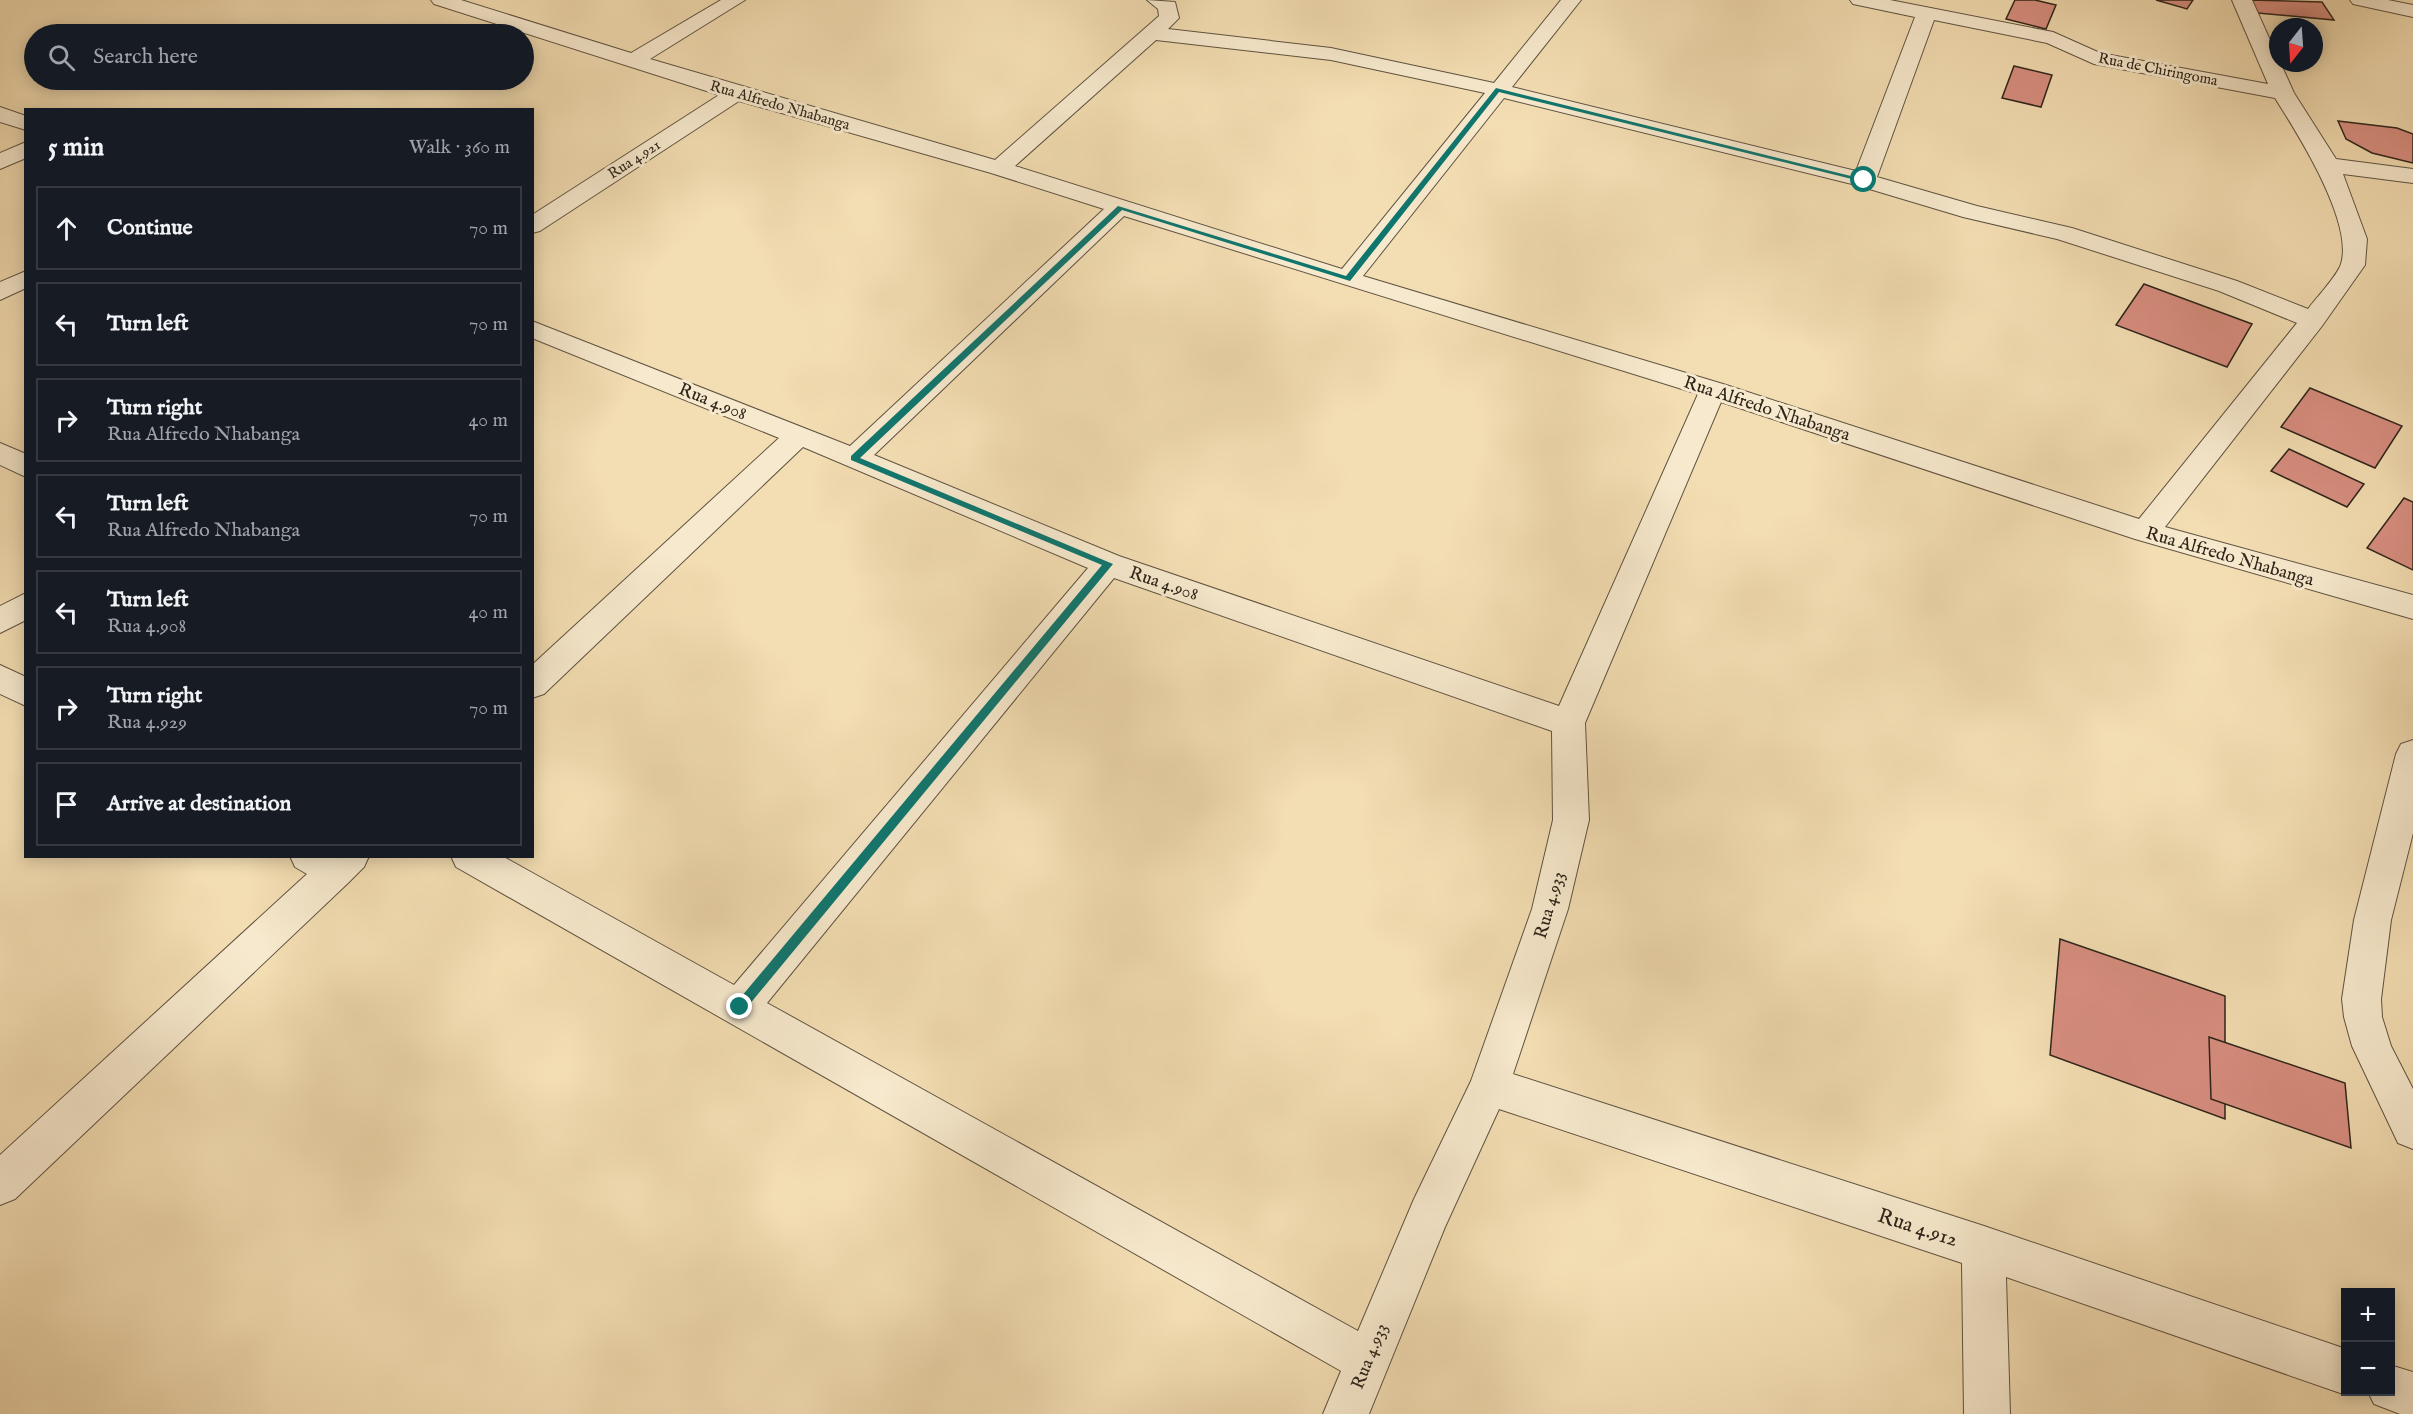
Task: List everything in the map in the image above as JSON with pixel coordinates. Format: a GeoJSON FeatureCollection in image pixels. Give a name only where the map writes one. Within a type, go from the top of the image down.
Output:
{"type":"FeatureCollection","features":[{"type":"Feature","properties":{"kind":"street","name":"Rua Alfredo Nhabanga"},"geometry":{"type":"LineString","coordinates":[[441,0],[518,24]]}},
{"type":"Feature","properties":{"kind":"street"},"geometry":{"type":"LineString","coordinates":[[633,60],[735,0]]}},
{"type":"Feature","properties":{"kind":"street"},"geometry":{"type":"LineString","coordinates":[[1347,279],[1571,0]]}},
{"type":"Feature","properties":{"kind":"street","name":"Rua de Chiringoma"},"geometry":{"type":"LineString","coordinates":[[1860,0],[2053,38],[2094,58],[2283,93]]}},
{"type":"Feature","properties":{"kind":"street"},"geometry":{"type":"LineString","coordinates":[[2145,532],[2313,320],[2353,265],[2355,239],[2328,165],[2283,93],[2242,0]]}},
{"type":"Feature","properties":{"kind":"street"},"geometry":{"type":"LineString","coordinates":[[2360,0],[2413,11]]}},
{"type":"Feature","properties":{"kind":"street"},"geometry":{"type":"LineString","coordinates":[[999,168],[1169,18],[1162,3]]}},
{"type":"Feature","properties":{"kind":"street"},"geometry":{"type":"LineString","coordinates":[[1864,180],[1926,14]]}},
{"type":"Feature","properties":{"kind":"street","name":"Rua Alfredo Nhabanga"},"geometry":{"type":"LineString","coordinates":[[534,29],[736,93],[999,168],[1347,279],[1713,390],[2145,532],[2413,607]]}},
{"type":"Feature","properties":{"kind":"street"},"geometry":{"type":"LineString","coordinates":[[1151,33],[1331,54],[1498,90],[1864,180],[2130,253],[2228,286],[2313,320]]}},
{"type":"Feature","properties":{"kind":"street","name":"Rua 4.921"},"geometry":{"type":"LineString","coordinates":[[534,225],[736,93]]}},
{"type":"Feature","properties":{"kind":"street"},"geometry":{"type":"LineString","coordinates":[[0,114],[24,123]]}},
{"type":"Feature","properties":{"kind":"street"},"geometry":{"type":"LineString","coordinates":[[0,162],[24,150]]}},
{"type":"Feature","properties":{"kind":"street"},"geometry":{"type":"LineString","coordinates":[[2328,165],[2413,176]]}},
{"type":"Feature","properties":{"kind":"street"},"geometry":{"type":"LineString","coordinates":[[854,458],[1120,207]]}},
{"type":"Feature","properties":{"kind":"street"},"geometry":{"type":"LineString","coordinates":[[0,292],[24,279]]}},
{"type":"Feature","properties":{"kind":"street","name":"Rua 4.908"},"geometry":{"type":"LineString","coordinates":[[534,330],[799,435],[1108,564],[1568,723]]}},
{"type":"Feature","properties":{"kind":"street","name":"Rua 4.933"},"geometry":{"type":"LineString","coordinates":[[1346,1414],[1366,1360],[1429,1214],[1489,1086],[1550,909],[1571,820],[1568,723],[1713,390]]}},
{"type":"Feature","properties":{"kind":"street"},"geometry":{"type":"LineString","coordinates":[[534,683],[799,435]]}},
{"type":"Feature","properties":{"kind":"street"},"geometry":{"type":"LineString","coordinates":[[0,452],[24,465]]}},
{"type":"Feature","properties":{"kind":"street"},"geometry":{"type":"LineString","coordinates":[[740,1007],[1108,564]]}},
{"type":"Feature","properties":{"kind":"street"},"geometry":{"type":"LineString","coordinates":[[0,621],[24,605]]}},
{"type":"Feature","properties":{"kind":"street"},"geometry":{"type":"LineString","coordinates":[[0,678],[24,692]]}},
{"type":"Feature","properties":{"kind":"street"},"geometry":{"type":"LineString","coordinates":[[2413,754],[2376,897],[2363,972],[2362,992],[2367,1033],[2388,1083],[2413,1129]]}},
{"type":"Feature","properties":{"kind":"street"},"geometry":{"type":"LineString","coordinates":[[473,858],[1366,1360]]}},
{"type":"Feature","properties":{"kind":"street"},"geometry":{"type":"LineString","coordinates":[[0,1184],[331,862]]}},
{"type":"Feature","properties":{"kind":"street","name":"Rua 4.912"},"geometry":{"type":"LineString","coordinates":[[1489,1086],[1984,1248],[2341,1370]]}},
{"type":"Feature","properties":{"kind":"street"},"geometry":{"type":"LineString","coordinates":[[1984,1248],[1987,1414]]}},
{"type":"Feature","properties":{"kind":"street"},"geometry":{"type":"LineString","coordinates":[[2395,1389],[2413,1395]]}},
{"type":"Feature","properties":{"kind":"building"},"geometry":{"type":"Polygon","coordinates":[[[2015,0],[2035,0],[2056,5],[2046,29],[2006,19],[2015,0]]]}},
{"type":"Feature","properties":{"kind":"building"},"geometry":{"type":"Polygon","coordinates":[[[2156,0],[2193,0],[2187,9],[2156,0]]]}},
{"type":"Feature","properties":{"kind":"building"},"geometry":{"type":"Polygon","coordinates":[[[2250,0],[2322,2],[2334,20],[2323,18],[2258,13],[2250,0]]]}},
{"type":"Feature","properties":{"kind":"building"},"geometry":{"type":"Polygon","coordinates":[[[2014,66],[2052,75],[2041,107],[2002,98],[2014,66]]]}},
{"type":"Feature","properties":{"kind":"building"},"geometry":{"type":"Polygon","coordinates":[[[2338,121],[2397,128],[2413,134],[2413,163],[2372,153],[2346,139],[2338,121]]]}},
{"type":"Feature","properties":{"kind":"building"},"geometry":{"type":"Polygon","coordinates":[[[2144,284],[2252,324],[2227,367],[2116,325],[2144,284]]]}},
{"type":"Feature","properties":{"kind":"building"},"geometry":{"type":"Polygon","coordinates":[[[2310,388],[2402,426],[2375,468],[2281,427],[2310,388]]]}},
{"type":"Feature","properties":{"kind":"building"},"geometry":{"type":"Polygon","coordinates":[[[2289,449],[2364,484],[2347,507],[2271,471],[2289,449]]]}},
{"type":"Feature","properties":{"kind":"building"},"geometry":{"type":"Polygon","coordinates":[[[2404,498],[2413,502],[2413,570],[2367,548],[2404,498]]]}},
{"type":"Feature","properties":{"kind":"building"},"geometry":{"type":"Polygon","coordinates":[[[2060,939],[2225,996],[2225,1119],[2050,1055],[2060,939]]]}},
{"type":"Feature","properties":{"kind":"building"},"geometry":{"type":"Polygon","coordinates":[[[2209,1037],[2345,1083],[2351,1148],[2211,1099],[2209,1037]]]}},
{"type":"Feature","properties":{"kind":"route"},"geometry":{"type":"LineString","coordinates":[[740,1007],[1108,564],[854,458],[1120,207],[1347,279],[1498,90],[1864,180]]}}]}
